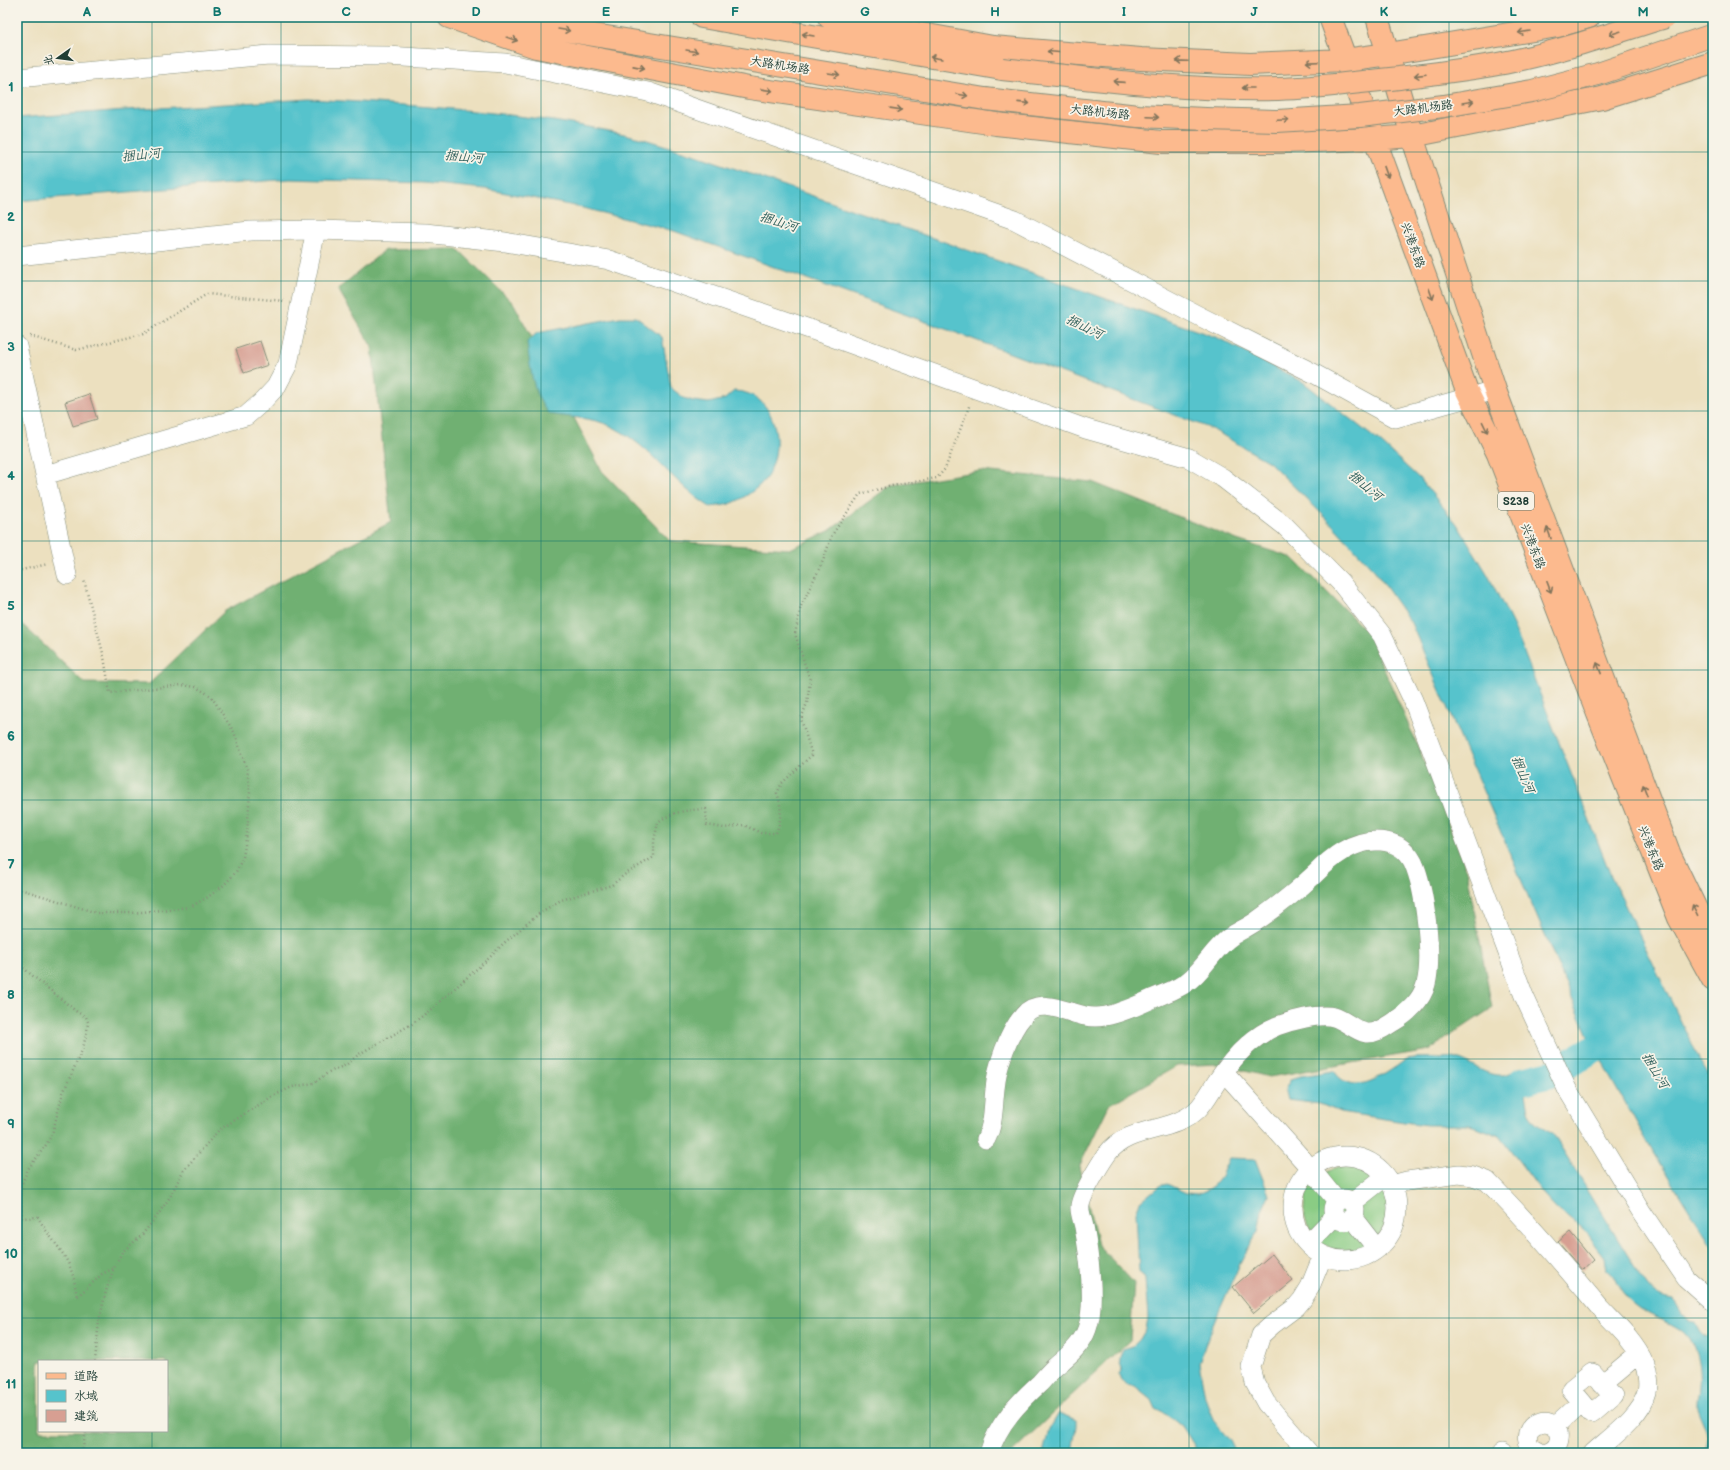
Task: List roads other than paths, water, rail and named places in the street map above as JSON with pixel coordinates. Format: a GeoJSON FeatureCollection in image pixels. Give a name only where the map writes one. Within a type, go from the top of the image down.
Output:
{"type":"FeatureCollection","features":[{"type":"Feature","properties":{"kind":"main road"},"geometry":{"type":"LineString","coordinates":[[449,17],[544,48],[749,88],[996,124],[1161,142],[1280,142],[1374,139],[1412,136],[1602,98],[1713,63]]}},
{"type":"Feature","properties":{"kind":"main road","name":"大路机场路"},"geometry":{"type":"LineString","coordinates":[[484,17],[985,99],[1138,116],[1277,121],[1360,116],[1444,106],[1532,91],[1598,74],[1713,35]]}},
{"type":"Feature","properties":{"kind":"main road"},"geometry":{"type":"LineString","coordinates":[[702,17],[1002,69],[1112,81],[1209,88],[1278,89],[1337,85],[1437,73],[1513,61],[1665,17]]}},
{"type":"Feature","properties":{"kind":"main road"},"geometry":{"type":"LineString","coordinates":[[830,17],[1008,49],[1141,59],[1250,64],[1345,60],[1558,26],[1589,17]]}},
{"type":"Feature","properties":{"kind":"main road","name":"兴港东路"},"geometry":{"type":"LineString","coordinates":[[1330,17],[1470,397],[1498,454],[1595,707],[1679,918],[1713,980]]}},
{"type":"Feature","properties":{"kind":"main road","name":"兴港东路"},"geometry":{"type":"LineString","coordinates":[[1377,17],[1412,136],[1495,390],[1670,855],[1713,944]]}},
{"type":"Feature","properties":{"kind":"street"},"geometry":{"type":"LineString","coordinates":[[17,78],[269,55],[387,56],[505,63],[648,92],[1015,220],[1199,316],[1313,373],[1395,418],[1495,390]]}},
{"type":"Feature","properties":{"kind":"street"},"geometry":{"type":"LineString","coordinates":[[45,475],[246,416],[262,402],[276,387],[288,364],[316,230]]}},
{"type":"Feature","properties":{"kind":"street"},"geometry":{"type":"LineString","coordinates":[[17,256],[250,231],[316,230],[425,233],[498,241],[608,260],[814,330],[1086,429],[1189,458],[1223,478],[1286,526],[1344,588],[1382,635],[1413,700],[1524,996],[1568,1089],[1641,1211],[1686,1278],[1713,1302]]}},
{"type":"Feature","properties":{"kind":"street"},"geometry":{"type":"LineString","coordinates":[[21,340],[45,475],[65,567]]}},
{"type":"Feature","properties":{"kind":"street"},"geometry":{"type":"LineString","coordinates":[[986,1139],[991,1129],[995,1086],[1003,1052],[1024,1014],[1034,1007],[1045,1006],[1067,1010],[1086,1016],[1102,1018],[1136,1007],[1175,990],[1191,980],[1217,948],[1234,934],[1255,922],[1279,905],[1346,849],[1378,840],[1393,843],[1407,853],[1414,865],[1427,924],[1428,950],[1426,984],[1421,995],[1412,1007],[1398,1019],[1378,1031],[1365,1033],[1335,1017],[1321,1017],[1288,1022],[1270,1029],[1256,1037],[1224,1072],[1198,1109],[1174,1124],[1127,1137],[1107,1154],[1089,1184],[1080,1206],[1085,1229],[1092,1307],[1088,1326],[1083,1339],[1074,1351],[1026,1395],[1002,1423],[989,1453]]}},
{"type":"Feature","properties":{"kind":"street"},"geometry":{"type":"LineString","coordinates":[[1224,1072],[1311,1169],[1377,1249]]}},
{"type":"Feature","properties":{"kind":"street"},"geometry":{"type":"LineString","coordinates":[[1348,1156],[1364,1159],[1379,1168],[1389,1180],[1397,1197],[1397,1215],[1392,1232],[1382,1246],[1367,1256],[1350,1261],[1332,1259],[1316,1252],[1304,1240],[1296,1225],[1293,1208],[1296,1192],[1303,1176],[1316,1165],[1331,1158],[1348,1156]]}},
{"type":"Feature","properties":{"kind":"street"},"geometry":{"type":"LineString","coordinates":[[1308,1244],[1344,1209],[1389,1180],[1407,1181],[1460,1174],[1473,1176],[1487,1181],[1553,1252],[1632,1344],[1644,1362],[1647,1377],[1647,1392],[1641,1404],[1620,1430],[1593,1453]]}},
{"type":"Feature","properties":{"kind":"street"},"geometry":{"type":"LineString","coordinates":[[1309,1453],[1266,1404],[1255,1383],[1251,1367],[1261,1335],[1296,1307],[1302,1300],[1310,1287],[1323,1255]]}},
{"type":"Feature","properties":{"kind":"street"},"geometry":{"type":"LineString","coordinates":[[1555,1427],[1582,1402],[1592,1414],[1613,1396],[1602,1384],[1638,1354]]}},
{"type":"Feature","properties":{"kind":"street"},"geometry":{"type":"LineString","coordinates":[[1544,1421],[1549,1422],[1559,1433],[1558,1444],[1555,1448],[1536,1452],[1528,1437],[1530,1428],[1544,1421]]}},
{"type":"Feature","properties":{"kind":"water","name":"捆山河"},"geometry":{"type":"Polygon","coordinates":[[[309,99],[462,110],[538,119],[625,134],[699,156],[1218,338],[1303,382],[1381,443],[1421,480],[1457,524],[1488,575],[1514,627],[1611,876],[1699,1059],[1713,1081],[1713,1248],[1648,1143],[1589,1038],[1411,623],[1375,571],[1327,519],[1269,462],[1212,429],[954,332],[674,231],[575,206],[485,189],[424,183],[290,179],[17,201],[17,118],[309,99]]]}},
{"type":"Feature","properties":{"kind":"water"},"geometry":{"type":"Polygon","coordinates":[[[620,317],[636,317],[662,337],[671,388],[684,398],[709,403],[725,399],[734,391],[748,394],[759,400],[767,409],[773,421],[776,434],[774,461],[766,478],[752,492],[734,502],[710,507],[685,488],[639,444],[627,435],[598,421],[549,414],[539,399],[533,381],[527,342],[537,333],[620,317]]]}},
{"type":"Feature","properties":{"kind":"water"},"geometry":{"type":"Polygon","coordinates":[[[1455,1058],[1466,1062],[1481,1070],[1496,1075],[1503,1075],[1520,1067],[1531,1087],[1525,1094],[1528,1109],[1532,1118],[1539,1126],[1553,1134],[1641,1277],[1658,1296],[1673,1300],[1684,1317],[1690,1322],[1695,1322],[1704,1335],[1713,1337],[1713,1453],[1703,1453],[1706,1447],[1707,1436],[1697,1407],[1699,1370],[1696,1353],[1692,1343],[1679,1329],[1672,1324],[1646,1313],[1623,1293],[1613,1276],[1607,1270],[1605,1257],[1586,1232],[1557,1209],[1544,1195],[1500,1136],[1469,1125],[1427,1125],[1340,1112],[1320,1104],[1288,1100],[1285,1089],[1291,1079],[1301,1076],[1334,1071],[1340,1078],[1355,1084],[1371,1081],[1407,1059],[1455,1058]]]}},
{"type":"Feature","properties":{"kind":"water"},"geometry":{"type":"Polygon","coordinates":[[[1229,1158],[1255,1159],[1269,1195],[1262,1211],[1258,1232],[1243,1257],[1209,1334],[1199,1363],[1205,1397],[1213,1420],[1230,1441],[1236,1453],[1199,1453],[1182,1426],[1171,1417],[1155,1409],[1151,1400],[1135,1387],[1128,1385],[1121,1380],[1119,1375],[1122,1368],[1120,1358],[1123,1349],[1133,1346],[1140,1339],[1146,1329],[1148,1318],[1145,1279],[1139,1271],[1136,1212],[1140,1202],[1159,1186],[1167,1184],[1186,1193],[1198,1194],[1211,1188],[1221,1176],[1229,1158]]]}},
{"type":"Feature","properties":{"kind":"water"},"geometry":{"type":"Polygon","coordinates":[[[1059,1413],[1076,1420],[1072,1453],[1043,1453],[1049,1430],[1059,1413]]]}},
{"type":"Feature","properties":{"kind":"waterway"},"geometry":{"type":"LineString","coordinates":[[1569,1063],[1628,1029]]}},
{"type":"Feature","properties":{"kind":"waterway"},"geometry":{"type":"LineString","coordinates":[[1522,1081],[1551,1074]]}}]}
